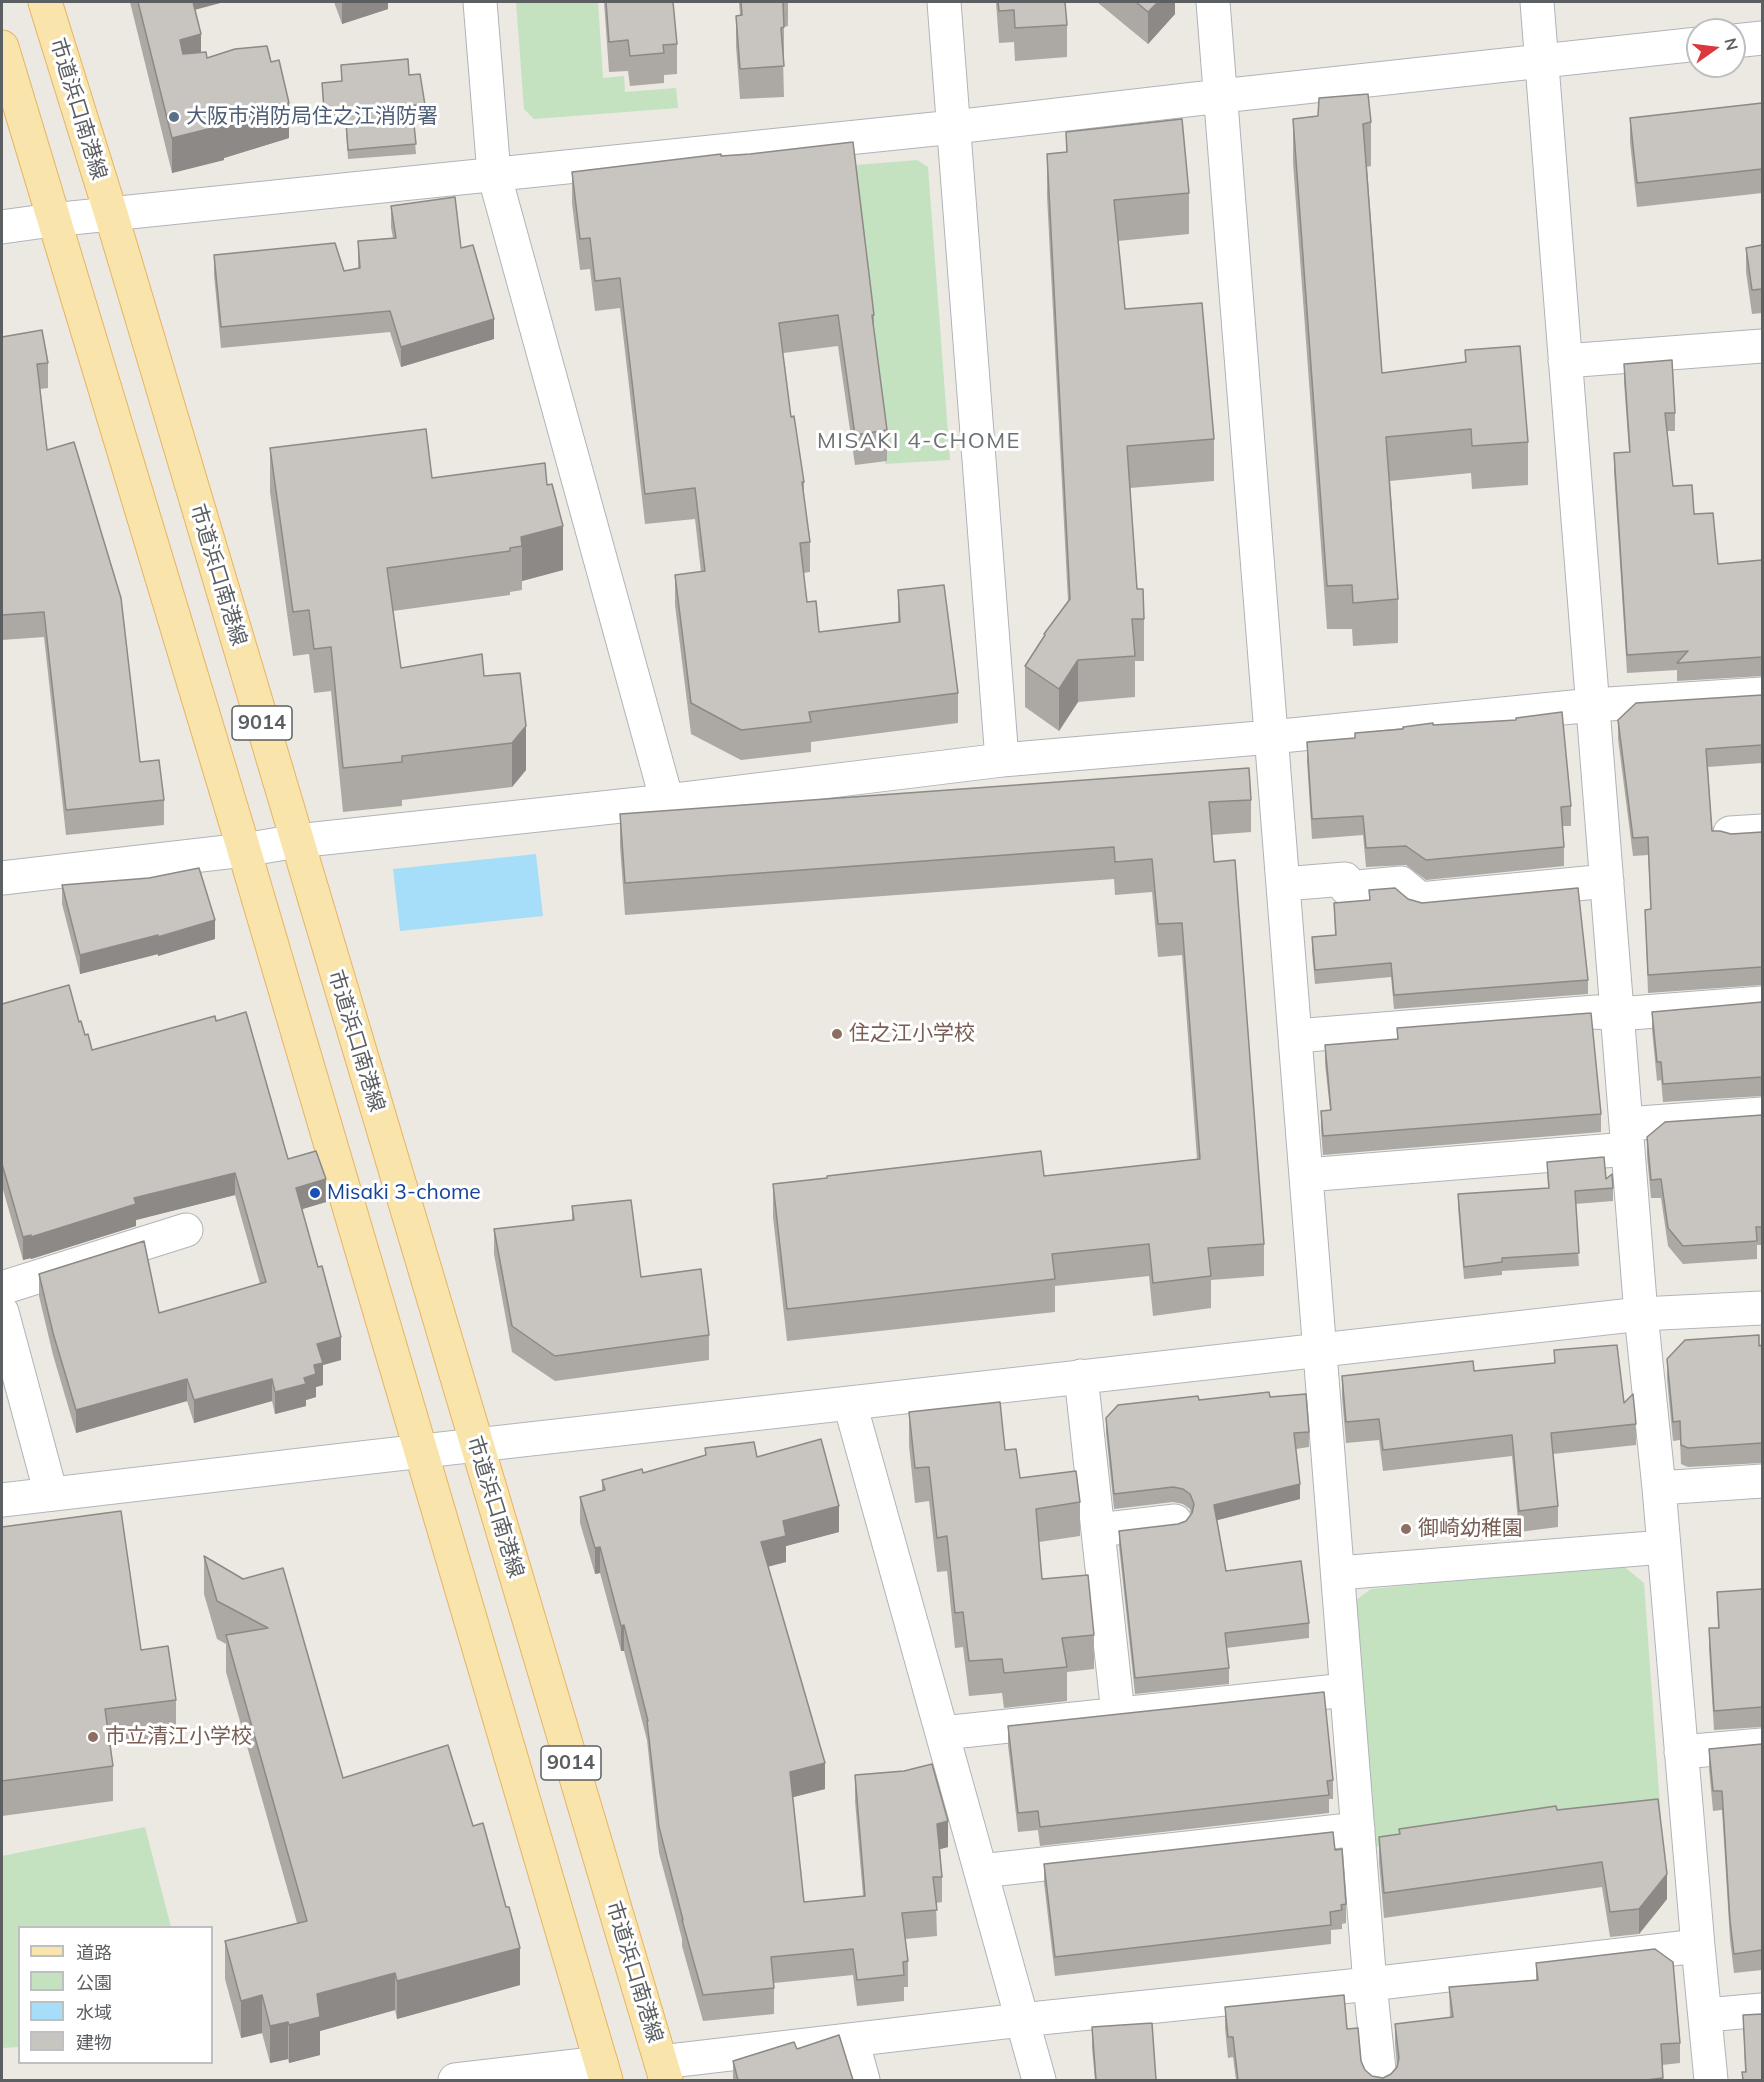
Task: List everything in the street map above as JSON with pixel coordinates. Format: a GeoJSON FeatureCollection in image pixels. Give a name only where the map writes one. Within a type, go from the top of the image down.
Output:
{"type":"FeatureCollection","features":[{"type":"Feature","properties":{"kind":"main road","name":"市道浜口南港線"},"geometry":{"type":"LineString","coordinates":[[45,2],[111,214],[663,2071]]}},
{"type":"Feature","properties":{"kind":"main road","name":"9014"},"geometry":{"type":"LineString","coordinates":[[2,47],[52,220],[244,850],[604,2072]]}},
{"type":"Feature","properties":{"kind":"street"},"geometry":{"type":"LineString","coordinates":[[480,2],[494,174],[668,801]]}},
{"type":"Feature","properties":{"kind":"street"},"geometry":{"type":"LineString","coordinates":[[944,2],[1002,760]]}},
{"type":"Feature","properties":{"kind":"street"},"geometry":{"type":"LineString","coordinates":[[1213,2],[1346,1690],[1380,2080]]}},
{"type":"Feature","properties":{"kind":"street"},"geometry":{"type":"LineString","coordinates":[[1537,2],[1641,1314],[1659,1488],[1698,1946],[1712,2080]]}},
{"type":"Feature","properties":{"kind":"street"},"geometry":{"type":"LineString","coordinates":[[1746,40],[1762,38]]}},
{"type":"Feature","properties":{"kind":"street"},"geometry":{"type":"LineString","coordinates":[[2,226],[954,127],[1686,45]]}},
{"type":"Feature","properties":{"kind":"street"},"geometry":{"type":"LineString","coordinates":[[1565,361],[1762,346]]}},
{"type":"Feature","properties":{"kind":"street"},"geometry":{"type":"LineString","coordinates":[[2,878],[244,850],[297,841],[668,801],[1002,760],[1271,737],[1593,705],[1762,694]]}},
{"type":"Feature","properties":{"kind":"street"},"geometry":{"type":"LineString","coordinates":[[1730,833],[1762,831]]}},
{"type":"Feature","properties":{"kind":"street"},"geometry":{"type":"LineString","coordinates":[[1283,884],[1345,879],[1346,888],[1401,883],[1420,899],[1607,881]]}},
{"type":"Feature","properties":{"kind":"street"},"geometry":{"type":"LineString","coordinates":[[1295,1036],[1596,1012],[1617,1014],[1762,1003]]}},
{"type":"Feature","properties":{"kind":"street"},"geometry":{"type":"LineString","coordinates":[[1306,1175],[1627,1136],[1762,1114]]}},
{"type":"Feature","properties":{"kind":"street"},"geometry":{"type":"LineString","coordinates":[[2,1288],[186,1230]]}},
{"type":"Feature","properties":{"kind":"street"},"geometry":{"type":"LineString","coordinates":[[2,1500],[1641,1314],[1762,1308]]}},
{"type":"Feature","properties":{"kind":"street"},"geometry":{"type":"LineString","coordinates":[[2,1312],[51,1494]]}},
{"type":"Feature","properties":{"kind":"street"},"geometry":{"type":"LineString","coordinates":[[1082,1376],[1118,1714]]}},
{"type":"Feature","properties":{"kind":"street"},"geometry":{"type":"LineString","coordinates":[[850,1404],[1039,2080]]}},
{"type":"Feature","properties":{"kind":"street"},"geometry":{"type":"LineString","coordinates":[[1659,1488],[1762,1481]]}},
{"type":"Feature","properties":{"kind":"street"},"geometry":{"type":"LineString","coordinates":[[1098,1530],[1175,1521]]}},
{"type":"Feature","properties":{"kind":"street"},"geometry":{"type":"LineString","coordinates":[[1338,1573],[1664,1547]]}},
{"type":"Feature","properties":{"kind":"street"},"geometry":{"type":"LineString","coordinates":[[943,1733],[1346,1690]]}},
{"type":"Feature","properties":{"kind":"street"},"geometry":{"type":"LineString","coordinates":[[1681,1752],[1762,1745]]}},
{"type":"Feature","properties":{"kind":"street"},"geometry":{"type":"LineString","coordinates":[[981,1871],[1358,1829]]}},
{"type":"Feature","properties":{"kind":"street"},"geometry":{"type":"LineString","coordinates":[[663,2071],[852,2040],[1698,1946]]}},
{"type":"Feature","properties":{"kind":"street"},"geometry":{"type":"LineString","coordinates":[[1706,2015],[1762,2010]]}},
{"type":"Feature","properties":{"kind":"street"},"geometry":{"type":"LineString","coordinates":[[852,2040],[863,2080]]}},
{"type":"Feature","properties":{"kind":"street"},"geometry":{"type":"LineString","coordinates":[[455,2080],[604,2072]]}},
{"type":"Feature","properties":{"kind":"green space"},"geometry":{"type":"Polygon","coordinates":[[[516,2],[598,2],[603,78],[624,76],[625,92],[676,88],[678,108],[534,119],[524,109],[516,2]]]}},
{"type":"Feature","properties":{"kind":"green space"},"geometry":{"type":"Polygon","coordinates":[[[917,160],[928,167],[950,460],[885,464],[856,165],[917,160]]]}},
{"type":"Feature","properties":{"kind":"green space"},"geometry":{"type":"Polygon","coordinates":[[[1621,1564],[1644,1583],[1661,1819],[1376,1847],[1356,1600],[1371,1589],[1621,1564]]]}},
{"type":"Feature","properties":{"kind":"green space"},"geometry":{"type":"Polygon","coordinates":[[[145,1827],[171,1926],[18,1926],[18,2047],[2,2048],[2,1856],[145,1827]]]}},
{"type":"Feature","properties":{"kind":"water"},"geometry":{"type":"Polygon","coordinates":[[[536,854],[543,916],[400,931],[393,869],[536,854]]]}},
{"type":"Feature","properties":{"kind":"building"},"geometry":{"type":"Polygon","coordinates":[[[138,2],[193,2],[201,34],[180,40],[183,54],[206,52],[207,58],[235,49],[267,46],[271,62],[279,60],[289,103],[223,123],[224,125],[172,138],[138,2]]]}},
{"type":"Feature","properties":{"kind":"building"},"geometry":{"type":"Polygon","coordinates":[[[606,2],[673,2],[677,44],[663,45],[664,53],[630,56],[628,40],[609,42],[606,2]]]}},
{"type":"Feature","properties":{"kind":"building"},"geometry":{"type":"Polygon","coordinates":[[[741,2],[783,2],[784,27],[781,28],[784,66],[740,69],[736,16],[742,15],[741,2]]]}},
{"type":"Feature","properties":{"kind":"building"},"geometry":{"type":"Polygon","coordinates":[[[998,2],[1065,2],[1067,25],[1015,28],[1014,10],[999,11],[998,2]]]}},
{"type":"Feature","properties":{"kind":"building"},"geometry":{"type":"Polygon","coordinates":[[[1136,2],[1158,2],[1148,12],[1136,2]]]}},
{"type":"Feature","properties":{"kind":"building"},"geometry":{"type":"Polygon","coordinates":[[[408,59],[409,75],[420,74],[425,105],[412,105],[416,144],[348,150],[345,108],[324,109],[322,83],[342,81],[341,65],[408,59]]]}},
{"type":"Feature","properties":{"kind":"building"},"geometry":{"type":"Polygon","coordinates":[[[1368,94],[1371,122],[1363,124],[1382,373],[1466,362],[1465,350],[1520,346],[1528,442],[1472,446],[1471,429],[1386,437],[1398,599],[1353,603],[1352,585],[1327,586],[1293,119],[1318,116],[1319,98],[1368,94]]]}},
{"type":"Feature","properties":{"kind":"building"},"geometry":{"type":"Polygon","coordinates":[[[1762,103],[1762,169],[1637,183],[1630,118],[1762,103]]]}},
{"type":"Feature","properties":{"kind":"building"},"geometry":{"type":"Polygon","coordinates":[[[1182,119],[1189,193],[1114,200],[1125,309],[1202,303],[1214,439],[1127,446],[1137,589],[1143,589],[1144,619],[1132,619],[1135,656],[1078,660],[1059,689],[1025,666],[1044,634],[1070,599],[1047,154],[1067,152],[1066,132],[1182,119]]]}},
{"type":"Feature","properties":{"kind":"building"},"geometry":{"type":"Polygon","coordinates":[[[853,142],[887,430],[855,435],[838,315],[779,323],[791,417],[794,416],[804,482],[802,482],[810,542],[800,543],[807,602],[816,601],[819,632],[900,622],[898,590],[944,585],[958,693],[809,712],[811,722],[741,730],[691,703],[675,575],[705,571],[695,488],[645,494],[620,278],[595,281],[590,238],[580,239],[572,172],[721,154],[721,156],[750,154],[853,142]]]}},
{"type":"Feature","properties":{"kind":"building"},"geometry":{"type":"Polygon","coordinates":[[[455,197],[461,248],[473,245],[494,319],[401,347],[390,311],[221,327],[214,255],[335,243],[344,271],[360,268],[358,241],[396,238],[391,206],[455,197]]]}},
{"type":"Feature","properties":{"kind":"building"},"geometry":{"type":"Polygon","coordinates":[[[1762,245],[1762,289],[1752,290],[1746,248],[1762,245]]]}},
{"type":"Feature","properties":{"kind":"building"},"geometry":{"type":"Polygon","coordinates":[[[42,330],[48,363],[37,364],[47,450],[74,442],[121,598],[140,762],[159,760],[164,800],[66,810],[44,612],[2,615],[2,337],[42,330]]]}},
{"type":"Feature","properties":{"kind":"building"},"geometry":{"type":"Polygon","coordinates":[[[1672,360],[1675,413],[1665,413],[1673,486],[1692,485],[1694,514],[1713,513],[1718,564],[1762,560],[1762,657],[1677,663],[1688,651],[1627,655],[1614,453],[1630,452],[1624,364],[1672,360]]]}},
{"type":"Feature","properties":{"kind":"building"},"geometry":{"type":"Polygon","coordinates":[[[426,429],[432,478],[545,463],[547,485],[552,484],[563,526],[521,537],[522,546],[510,548],[510,551],[387,568],[401,668],[482,654],[484,676],[520,673],[526,726],[512,743],[402,756],[402,762],[343,768],[331,647],[314,649],[309,610],[293,612],[270,448],[426,429]]]}},
{"type":"Feature","properties":{"kind":"building"},"geometry":{"type":"Polygon","coordinates":[[[1762,695],[1762,745],[1706,749],[1712,831],[1731,834],[1762,832],[1762,967],[1648,975],[1645,910],[1651,909],[1648,837],[1633,838],[1618,720],[1636,703],[1762,695]]]}},
{"type":"Feature","properties":{"kind":"building"},"geometry":{"type":"Polygon","coordinates":[[[1562,712],[1571,806],[1561,807],[1564,847],[1426,860],[1406,846],[1366,848],[1363,816],[1312,819],[1307,742],[1355,738],[1355,733],[1403,729],[1403,727],[1433,723],[1433,725],[1516,720],[1516,718],[1562,712]]]}},
{"type":"Feature","properties":{"kind":"building"},"geometry":{"type":"Polygon","coordinates":[[[1249,768],[1251,800],[1209,802],[1214,862],[1235,860],[1264,1244],[1208,1248],[1211,1276],[1153,1283],[1149,1244],[1052,1254],[1055,1279],[787,1309],[773,1184],[1041,1151],[1044,1176],[1200,1159],[1182,923],[1158,924],[1152,859],[1115,862],[1114,847],[625,883],[620,814],[1249,768]]]}},
{"type":"Feature","properties":{"kind":"building"},"geometry":{"type":"Polygon","coordinates":[[[199,868],[215,920],[158,937],[158,935],[80,955],[62,885],[149,878],[199,868]]]}},
{"type":"Feature","properties":{"kind":"building"},"geometry":{"type":"Polygon","coordinates":[[[1395,888],[1408,899],[1422,903],[1578,888],[1588,980],[1394,995],[1391,963],[1315,970],[1312,937],[1336,935],[1334,903],[1370,900],[1369,890],[1395,888]]]}},
{"type":"Feature","properties":{"kind":"building"},"geometry":{"type":"Polygon","coordinates":[[[69,985],[79,1022],[81,1021],[85,1035],[88,1034],[92,1050],[215,1016],[216,1021],[246,1012],[288,1159],[316,1151],[326,1179],[296,1188],[318,1267],[322,1266],[341,1337],[317,1344],[323,1363],[314,1365],[316,1374],[304,1378],[306,1384],[275,1392],[272,1379],[194,1400],[187,1379],[76,1410],[53,1333],[39,1274],[144,1241],[159,1313],[266,1282],[235,1173],[134,1198],[136,1204],[31,1237],[31,1235],[23,1237],[2,1164],[2,1004],[69,985]]]}},
{"type":"Feature","properties":{"kind":"building"},"geometry":{"type":"Polygon","coordinates":[[[1762,1002],[1762,1077],[1663,1084],[1661,1062],[1657,1062],[1652,1012],[1762,1002]]]}},
{"type":"Feature","properties":{"kind":"building"},"geometry":{"type":"Polygon","coordinates":[[[1591,1013],[1601,1114],[1323,1136],[1321,1111],[1331,1110],[1325,1045],[1398,1039],[1397,1028],[1591,1013]]]}},
{"type":"Feature","properties":{"kind":"building"},"geometry":{"type":"Polygon","coordinates":[[[1762,1115],[1762,1227],[1756,1227],[1757,1241],[1683,1246],[1668,1228],[1661,1179],[1651,1180],[1647,1137],[1665,1122],[1762,1115]]]}},
{"type":"Feature","properties":{"kind":"building"},"geometry":{"type":"Polygon","coordinates":[[[1604,1157],[1606,1179],[1612,1174],[1613,1188],[1575,1191],[1579,1253],[1502,1258],[1502,1262],[1464,1267],[1458,1194],[1549,1188],[1547,1162],[1604,1157]]]}},
{"type":"Feature","properties":{"kind":"building"},"geometry":{"type":"Polygon","coordinates":[[[631,1200],[641,1277],[701,1269],[709,1335],[555,1356],[512,1326],[494,1229],[574,1220],[572,1206],[631,1200]]]}},
{"type":"Feature","properties":{"kind":"building"},"geometry":{"type":"Polygon","coordinates":[[[1759,1335],[1759,1346],[1762,1345],[1762,1443],[1688,1448],[1681,1445],[1680,1421],[1673,1422],[1667,1359],[1685,1340],[1759,1335]]]}},
{"type":"Feature","properties":{"kind":"building"},"geometry":{"type":"Polygon","coordinates":[[[1617,1345],[1624,1403],[1633,1394],[1636,1424],[1551,1433],[1558,1506],[1519,1511],[1512,1435],[1383,1450],[1379,1419],[1346,1422],[1342,1376],[1473,1361],[1474,1371],[1555,1363],[1554,1350],[1617,1345]]]}},
{"type":"Feature","properties":{"kind":"building"},"geometry":{"type":"Polygon","coordinates":[[[1269,1392],[1270,1397],[1306,1394],[1309,1432],[1294,1433],[1300,1484],[1214,1505],[1226,1571],[1301,1561],[1309,1623],[1225,1633],[1229,1668],[1135,1678],[1119,1531],[1178,1524],[1186,1521],[1192,1513],[1194,1504],[1190,1494],[1183,1489],[1173,1487],[1114,1494],[1106,1418],[1118,1405],[1198,1396],[1199,1400],[1269,1392]]]}},
{"type":"Feature","properties":{"kind":"building"},"geometry":{"type":"Polygon","coordinates":[[[1000,1402],[1005,1450],[1016,1449],[1020,1478],[1076,1471],[1080,1502],[1036,1509],[1042,1579],[1088,1575],[1094,1635],[1062,1638],[1067,1667],[1004,1673],[1002,1659],[969,1661],[963,1612],[955,1613],[947,1536],[937,1538],[929,1467],[915,1468],[909,1412],[1000,1402]]]}},
{"type":"Feature","properties":{"kind":"building"},"geometry":{"type":"Polygon","coordinates":[[[821,1439],[839,1506],[783,1521],[786,1536],[761,1542],[825,1763],[790,1772],[804,1902],[865,1896],[855,1775],[904,1771],[932,1764],[948,1821],[937,1824],[942,1877],[933,1877],[937,1910],[902,1913],[908,1961],[903,1962],[904,1975],[857,1980],[853,1949],[771,1957],[774,1988],[703,1995],[659,1827],[648,1721],[624,1625],[621,1626],[600,1547],[595,1548],[580,1497],[605,1490],[602,1480],[642,1469],[643,1473],[706,1455],[705,1448],[754,1442],[757,1457],[821,1439]]]}},
{"type":"Feature","properties":{"kind":"building"},"geometry":{"type":"Polygon","coordinates":[[[121,1511],[141,1650],[168,1646],[176,1700],[105,1709],[113,1766],[2,1781],[2,1527],[121,1511]]]}},
{"type":"Feature","properties":{"kind":"building"},"geometry":{"type":"Polygon","coordinates":[[[204,1556],[243,1579],[283,1568],[343,1778],[448,1745],[473,1826],[483,1823],[520,1948],[397,1981],[395,1973],[317,1994],[320,2017],[289,2025],[288,2022],[270,2026],[262,1995],[241,2001],[225,1941],[307,1921],[226,1635],[268,1628],[217,1601],[204,1556]]]}},
{"type":"Feature","properties":{"kind":"building"},"geometry":{"type":"Polygon","coordinates":[[[1762,1589],[1762,1707],[1714,1711],[1709,1628],[1719,1628],[1717,1592],[1762,1589]]]}},
{"type":"Feature","properties":{"kind":"building"},"geometry":{"type":"Polygon","coordinates":[[[1324,1692],[1333,1780],[1327,1781],[1329,1795],[1040,1827],[1038,1811],[1018,1813],[1008,1726],[1324,1692]]]}},
{"type":"Feature","properties":{"kind":"building"},"geometry":{"type":"Polygon","coordinates":[[[1762,1744],[1762,1950],[1734,1954],[1722,1791],[1713,1791],[1709,1749],[1762,1744]]]}},
{"type":"Feature","properties":{"kind":"building"},"geometry":{"type":"Polygon","coordinates":[[[1658,1799],[1667,1874],[1639,1909],[1610,1912],[1602,1862],[1384,1893],[1379,1837],[1400,1834],[1399,1829],[1556,1806],[1557,1810],[1658,1799]]]}},
{"type":"Feature","properties":{"kind":"building"},"geometry":{"type":"Polygon","coordinates":[[[1333,1832],[1335,1850],[1342,1849],[1346,1904],[1341,1905],[1342,1910],[1330,1912],[1331,1925],[1055,1957],[1044,1864],[1333,1832]]]}},
{"type":"Feature","properties":{"kind":"building"},"geometry":{"type":"Polygon","coordinates":[[[1655,1949],[1673,1962],[1680,2043],[1661,2044],[1663,2078],[1646,2080],[1238,2080],[1233,2037],[1228,2037],[1225,2007],[1344,1995],[1347,2029],[1358,2028],[1361,2061],[1365,2070],[1372,2076],[1383,2078],[1397,2067],[1399,2058],[1395,2024],[1453,2017],[1449,1987],[1538,1980],[1536,1963],[1655,1949]]]}},
{"type":"Feature","properties":{"kind":"building"},"geometry":{"type":"Polygon","coordinates":[[[1762,2014],[1762,2080],[1743,2080],[1742,2072],[1746,2072],[1743,2015],[1762,2014]]]}},
{"type":"Feature","properties":{"kind":"building"},"geometry":{"type":"Polygon","coordinates":[[[1152,2023],[1156,2080],[1096,2080],[1092,2027],[1152,2023]]]}},
{"type":"Feature","properties":{"kind":"building"},"geometry":{"type":"Polygon","coordinates":[[[839,2035],[853,2080],[738,2080],[733,2061],[794,2042],[797,2049],[839,2035]]]}},
{"type":"Feature","properties":{"kind":"place","name":"大阪市消防局住之江消防署"},"geometry":{"type":"Point","coordinates":[174,117]}},
{"type":"Feature","properties":{"kind":"place","name":"住之江小学校"},"geometry":{"type":"Point","coordinates":[837,1034]}},
{"type":"Feature","properties":{"kind":"place","name":"Misaki 3-chome"},"geometry":{"type":"Point","coordinates":[315,1193]}},
{"type":"Feature","properties":{"kind":"place","name":"御崎幼稚園"},"geometry":{"type":"Point","coordinates":[1406,1529]}},
{"type":"Feature","properties":{"kind":"place","name":"市立清江小学校"},"geometry":{"type":"Point","coordinates":[93,1737]}},
{"type":"Feature","properties":{"kind":"district","name":"MISAKI 4-CHOME"},"geometry":{"type":"Point","coordinates":[919,441]}}]}
